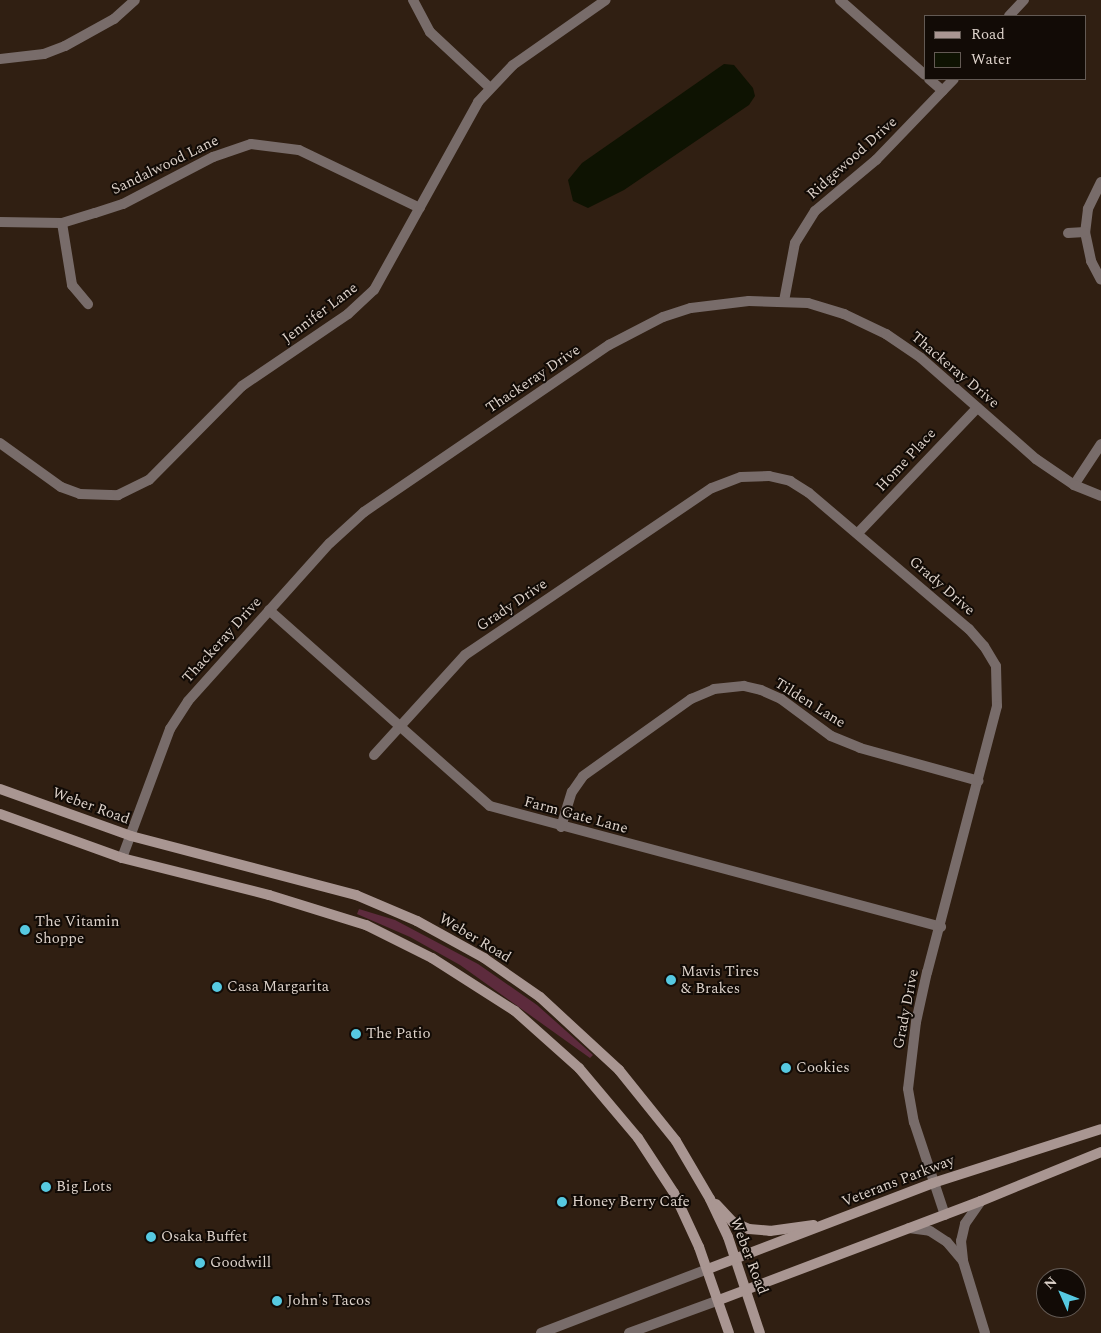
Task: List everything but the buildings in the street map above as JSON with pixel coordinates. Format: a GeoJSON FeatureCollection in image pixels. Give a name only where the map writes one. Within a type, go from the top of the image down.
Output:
{"type":"FeatureCollection","features":[{"type":"Feature","properties":{"kind":"main road","name":"Weber Road"},"geometry":{"type":"LineString","coordinates":[[0,789],[131,836],[356,895],[416,921],[484,958],[562,1015],[619,1070],[676,1142],[710,1199],[737,1259],[760,1333]]}},
{"type":"Feature","properties":{"kind":"main road"},"geometry":{"type":"LineString","coordinates":[[0,814],[122,858],[269,895],[366,925],[432,958],[515,1011],[579,1068],[638,1138],[674,1194],[708,1269],[729,1333]]}},
{"type":"Feature","properties":{"kind":"main road","name":"Veterans Parkway"},"geometry":{"type":"LineString","coordinates":[[708,1269],[933,1183],[1101,1129]]}},
{"type":"Feature","properties":{"kind":"main road"},"geometry":{"type":"LineString","coordinates":[[719,1300],[945,1215],[1101,1152]]}},
{"type":"Feature","properties":{"kind":"main road"},"geometry":{"type":"LineString","coordinates":[[710,1199],[733,1222],[749,1229],[770,1231],[830,1223]]}},
{"type":"Feature","properties":{"kind":"street"},"geometry":{"type":"LineString","coordinates":[[0,59],[44,54],[79,40],[114,19],[135,0]]}},
{"type":"Feature","properties":{"kind":"street"},"geometry":{"type":"LineString","coordinates":[[413,0],[430,32],[490,88]]}},
{"type":"Feature","properties":{"kind":"street","name":"Jennifer Lane"},"geometry":{"type":"LineString","coordinates":[[0,444],[61,487],[80,494],[100,496],[134,489],[164,467],[242,386],[362,303],[386,272],[453,142],[490,88],[513,65],[606,0]]}},
{"type":"Feature","properties":{"kind":"street"},"geometry":{"type":"LineString","coordinates":[[840,0],[924,74]]}},
{"type":"Feature","properties":{"kind":"street"},"geometry":{"type":"LineString","coordinates":[[1010,15],[1024,0]]}},
{"type":"Feature","properties":{"kind":"street"},"geometry":{"type":"LineString","coordinates":[[929,80],[943,91]]}},
{"type":"Feature","properties":{"kind":"street","name":"Ridgewood Drive"},"geometry":{"type":"LineString","coordinates":[[784,301],[795,243],[814,210],[876,160],[953,80]]}},
{"type":"Feature","properties":{"kind":"street","name":"Sandalwood Lane"},"geometry":{"type":"LineString","coordinates":[[0,222],[62,223],[123,204],[212,157],[251,144],[299,150],[420,208]]}},
{"type":"Feature","properties":{"kind":"street"},"geometry":{"type":"LineString","coordinates":[[1101,182],[1088,209],[1085,232],[1091,261],[1101,280]]}},
{"type":"Feature","properties":{"kind":"street"},"geometry":{"type":"LineString","coordinates":[[62,223],[72,285],[88,304]]}},
{"type":"Feature","properties":{"kind":"street"},"geometry":{"type":"LineString","coordinates":[[1068,233],[1085,232]]}},
{"type":"Feature","properties":{"kind":"street","name":"Thackeray Drive"},"geometry":{"type":"LineString","coordinates":[[122,858],[170,729],[188,701],[330,543],[364,512],[609,345],[648,324],[691,308],[739,301],[784,301],[808,303],[844,314],[886,334],[921,358],[1036,459],[1074,485],[1101,496]]}},
{"type":"Feature","properties":{"kind":"street","name":"Home Place"},"geometry":{"type":"LineString","coordinates":[[858,533],[977,408]]}},
{"type":"Feature","properties":{"kind":"street"},"geometry":{"type":"LineString","coordinates":[[1074,485],[1101,444]]}},
{"type":"Feature","properties":{"kind":"street","name":"Grady Drive"},"geometry":{"type":"LineString","coordinates":[[374,755],[398,726],[465,655],[712,488],[741,477],[770,476],[790,481],[858,533],[969,629],[984,646],[996,666],[997,706],[980,781],[916,1022],[908,1089],[914,1122],[945,1215]]}},
{"type":"Feature","properties":{"kind":"street","name":"Farm Gate Lane"},"geometry":{"type":"LineString","coordinates":[[269,610],[490,806],[561,827],[941,928]]}},
{"type":"Feature","properties":{"kind":"street","name":"Tilden Lane"},"geometry":{"type":"LineString","coordinates":[[561,827],[572,792],[583,776],[691,699],[714,689],[744,686],[761,690],[781,699],[831,736],[860,748],[980,781]]}},
{"type":"Feature","properties":{"kind":"street"},"geometry":{"type":"LineString","coordinates":[[981,1201],[965,1224],[961,1241],[963,1261],[985,1333]]}},
{"type":"Feature","properties":{"kind":"street"},"geometry":{"type":"LineString","coordinates":[[909,1228],[930,1231],[948,1242],[963,1261]]}},
{"type":"Feature","properties":{"kind":"street"},"geometry":{"type":"LineString","coordinates":[[541,1333],[708,1269]]}},
{"type":"Feature","properties":{"kind":"street"},"geometry":{"type":"LineString","coordinates":[[628,1333],[719,1300]]}},
{"type":"Feature","properties":{"kind":"shaded area"},"geometry":{"type":"Polygon","coordinates":[[[359,909],[395,920],[478,964],[537,1005],[593,1055],[590,1058],[460,965],[410,937],[357,914],[359,909]]]}},
{"type":"Feature","properties":{"kind":"water"},"geometry":{"type":"Polygon","coordinates":[[[724,64],[734,65],[753,88],[755,96],[749,105],[624,190],[588,208],[573,201],[568,180],[582,163],[724,64]]]}},
{"type":"Feature","properties":{"kind":"place","name":"The Vitamin Shoppe"},"geometry":{"type":"Point","coordinates":[25,930]}},
{"type":"Feature","properties":{"kind":"place","name":"Mavis Tires & Brakes"},"geometry":{"type":"Point","coordinates":[671,980]}},
{"type":"Feature","properties":{"kind":"place","name":"Casa Margarita"},"geometry":{"type":"Point","coordinates":[217,987]}},
{"type":"Feature","properties":{"kind":"place","name":"The Patio"},"geometry":{"type":"Point","coordinates":[356,1034]}},
{"type":"Feature","properties":{"kind":"place","name":"Cookies"},"geometry":{"type":"Point","coordinates":[786,1068]}},
{"type":"Feature","properties":{"kind":"place","name":"Big Lots"},"geometry":{"type":"Point","coordinates":[46,1187]}},
{"type":"Feature","properties":{"kind":"place","name":"Honey Berry Cafe"},"geometry":{"type":"Point","coordinates":[562,1202]}},
{"type":"Feature","properties":{"kind":"place","name":"Osaka Buffet"},"geometry":{"type":"Point","coordinates":[151,1237]}},
{"type":"Feature","properties":{"kind":"place","name":"Goodwill"},"geometry":{"type":"Point","coordinates":[200,1263]}},
{"type":"Feature","properties":{"kind":"place","name":"John's Tacos"},"geometry":{"type":"Point","coordinates":[277,1301]}}]}
